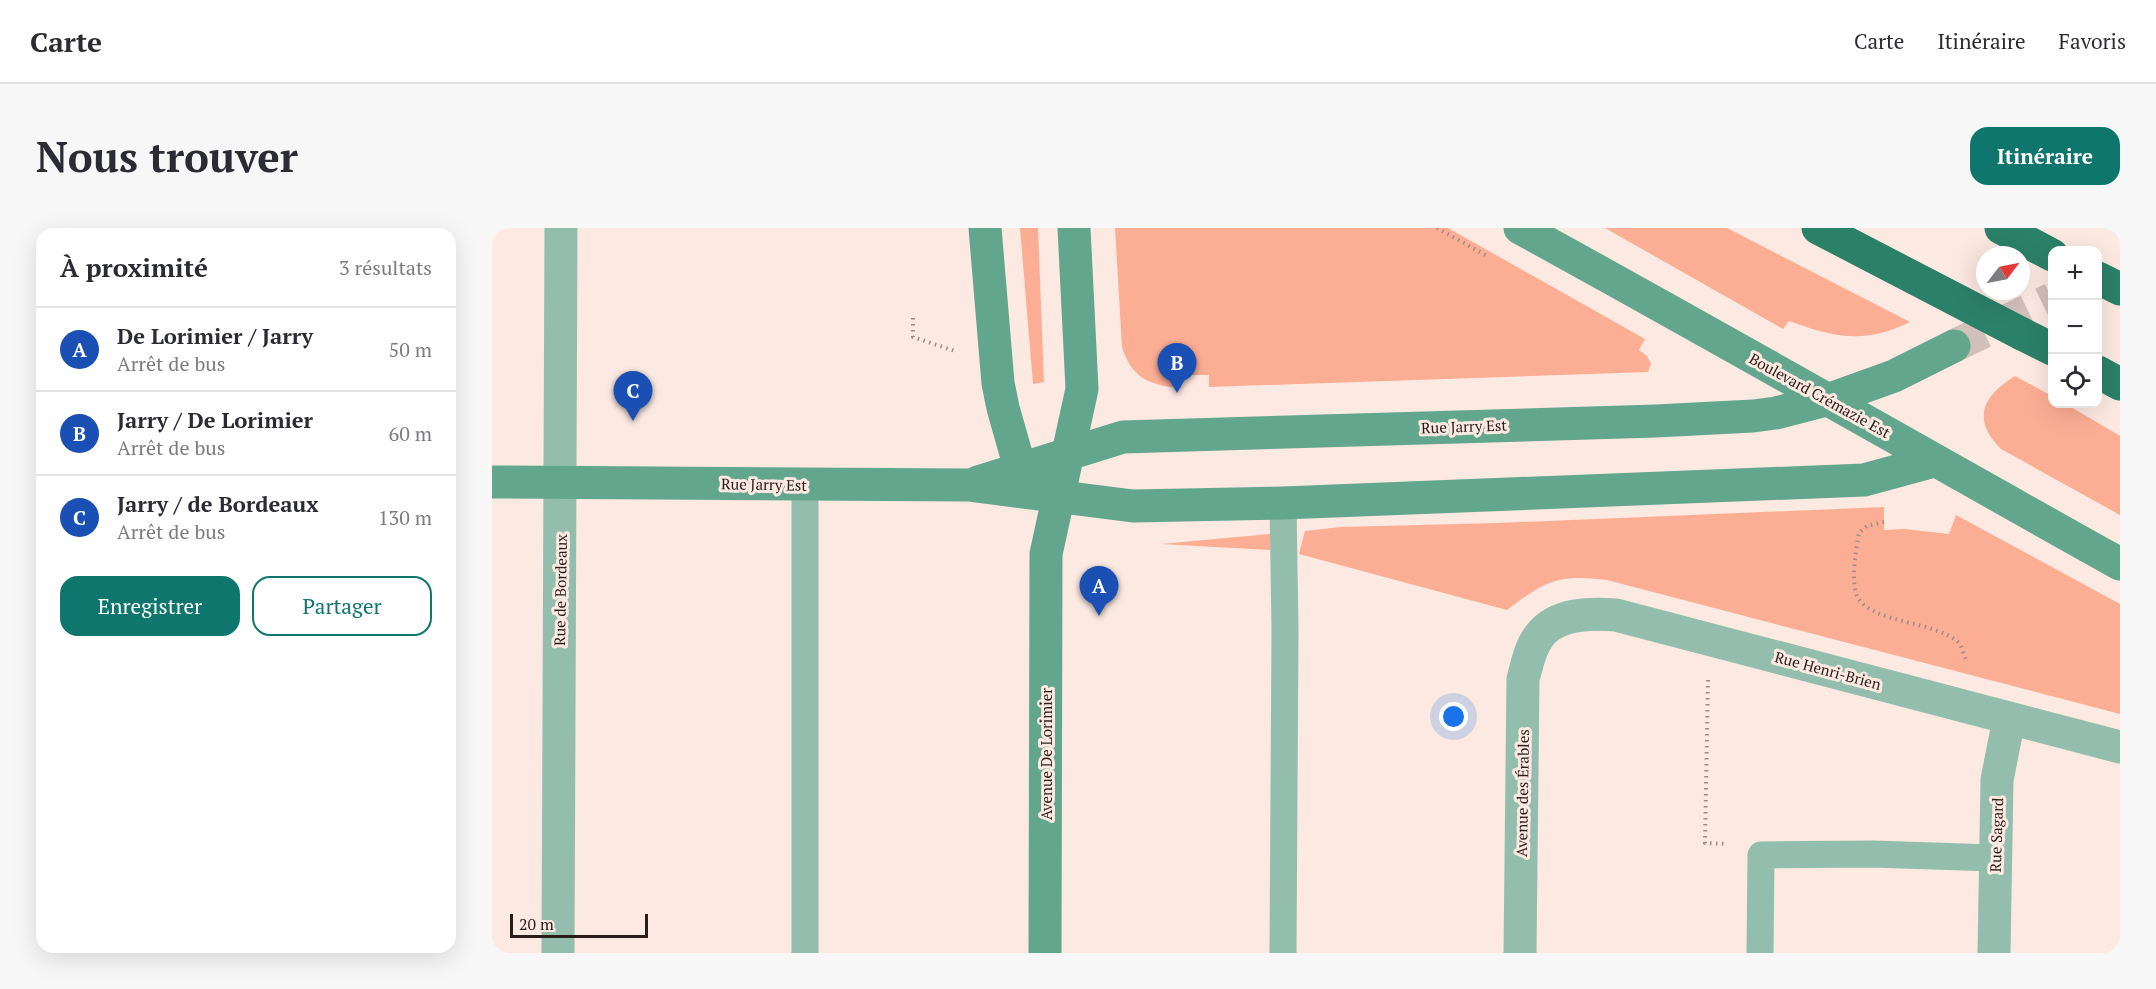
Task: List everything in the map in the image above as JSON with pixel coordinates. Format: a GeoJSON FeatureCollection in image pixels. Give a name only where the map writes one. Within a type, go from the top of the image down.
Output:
{"type":"FeatureCollection","features":[{"type":"Feature","properties":{"kind":"highway"},"geometry":{"type":"LineString","coordinates":[[1818,228],[2048,347]]}},
{"type":"Feature","properties":{"kind":"highway"},"geometry":{"type":"LineString","coordinates":[[2001,228],[2048,253]]}},
{"type":"Feature","properties":{"kind":"highway"},"geometry":{"type":"LineString","coordinates":[[2102,280],[2120,289]]}},
{"type":"Feature","properties":{"kind":"highway"},"geometry":{"type":"LineString","coordinates":[[2102,375],[2120,384]]}},
{"type":"Feature","properties":{"kind":"main road","name":"Avenue De Lorimier"},"geometry":{"type":"LineString","coordinates":[[986,228],[998,383],[1003,408],[1036,486],[1046,554],[1045,953]]}},
{"type":"Feature","properties":{"kind":"main road","name":"Avenue De Lorimier"},"geometry":{"type":"LineString","coordinates":[[1036,486],[1068,455],[1082,389],[1074,228]]}},
{"type":"Feature","properties":{"kind":"main road","name":"Boulevard Crémazie Est"},"geometry":{"type":"LineString","coordinates":[[1520,228],[1830,399],[1934,461],[2120,564]]}},
{"type":"Feature","properties":{"kind":"main road","name":"Rue Jarry Est"},"geometry":{"type":"LineString","coordinates":[[1036,486],[1068,455],[1123,437],[1753,416],[1792,410],[1830,399],[1894,376],[1954,346]]}},
{"type":"Feature","properties":{"kind":"main road","name":"Rue Jarry Est"},"geometry":{"type":"LineString","coordinates":[[492,482],[1036,486],[1133,506],[1283,503],[1864,480],[1934,461]]}},
{"type":"Feature","properties":{"kind":"street","name":"Rue de Bordeaux"},"geometry":{"type":"LineString","coordinates":[[558,953],[561,228]]}},
{"type":"Feature","properties":{"kind":"street","name":"Rue Henri-Brien"},"geometry":{"type":"LineString","coordinates":[[1539,635],[1556,623],[1575,616],[1616,615],[2120,747]]}},
{"type":"Feature","properties":{"kind":"street","name":"Avenue des Érables"},"geometry":{"type":"LineString","coordinates":[[1520,953],[1523,679],[1529,656],[1539,635]]}},
{"type":"Feature","properties":{"kind":"street","name":"Rue Sagard"},"geometry":{"type":"LineString","coordinates":[[1994,953],[1997,780],[2009,719]]}},
{"type":"Feature","properties":{"kind":"lane"},"geometry":{"type":"LineString","coordinates":[[805,484],[805,953]]}},
{"type":"Feature","properties":{"kind":"lane"},"geometry":{"type":"LineString","coordinates":[[1283,503],[1285,630],[1283,953]]}},
{"type":"Feature","properties":{"kind":"lane"},"geometry":{"type":"LineString","coordinates":[[1760,953],[1761,855],[1872,854],[1994,858]]}},
{"type":"Feature","properties":{"kind":"path"},"geometry":{"type":"LineString","coordinates":[[913,318],[914,337],[955,351]]}},
{"type":"Feature","properties":{"kind":"path"},"geometry":{"type":"LineString","coordinates":[[1884,522],[1867,526],[1859,534],[1855,582],[1857,596],[1865,606],[1946,634],[1960,644],[1966,660]]}},
{"type":"Feature","properties":{"kind":"path"},"geometry":{"type":"LineString","coordinates":[[1708,679],[1705,843],[1738,844]]}},
{"type":"Feature","properties":{"kind":"shaded area"},"geometry":{"type":"Polygon","coordinates":[[[1020,228],[1038,228],[1044,382],[1033,384],[1020,228]]]}},
{"type":"Feature","properties":{"kind":"shaded area"},"geometry":{"type":"Polygon","coordinates":[[[1115,228],[1448,228],[1645,339],[1639,350],[1647,356],[1651,364],[1648,372],[1209,387],[1209,375],[1181,375],[1181,388],[1160,385],[1137,373],[1126,358],[1122,347],[1115,228]]]}},
{"type":"Feature","properties":{"kind":"shaded area"},"geometry":{"type":"Polygon","coordinates":[[[1605,228],[1727,228],[1910,322],[1878,334],[1864,336],[1836,335],[1789,321],[1783,329],[1605,228]]]}},
{"type":"Feature","properties":{"kind":"shaded area"},"geometry":{"type":"Polygon","coordinates":[[[2015,376],[2048,394],[2048,408],[2073,408],[2120,436],[2120,515],[2001,449],[1986,428],[1984,418],[1989,400],[2015,376]]]}},
{"type":"Feature","properties":{"kind":"shaded area"},"geometry":{"type":"Polygon","coordinates":[[[1884,507],[1884,530],[1904,529],[1949,534],[1956,515],[2120,604],[2120,714],[1607,580],[1576,578],[1553,582],[1532,592],[1507,610],[1299,554],[1305,531],[1341,527],[1884,507]]]}},
{"type":"Feature","properties":{"kind":"shaded area"},"geometry":{"type":"Polygon","coordinates":[[[1270,534],[1270,550],[1161,544],[1270,534]]]}},
{"type":"Feature","properties":{"kind":"tunnel"},"geometry":{"type":"LineString","coordinates":[[1954,346],[2050,300]]}},
{"type":"Feature","properties":{"kind":"place","name":"Jarry / De Lorimier"},"geometry":{"type":"Point","coordinates":[1177,393]}},
{"type":"Feature","properties":{"kind":"place","name":"Jarry / de Bordeaux"},"geometry":{"type":"Point","coordinates":[633,421]}},
{"type":"Feature","properties":{"kind":"place","name":"De Lorimier / Jarry"},"geometry":{"type":"Point","coordinates":[1099,616]}}]}
